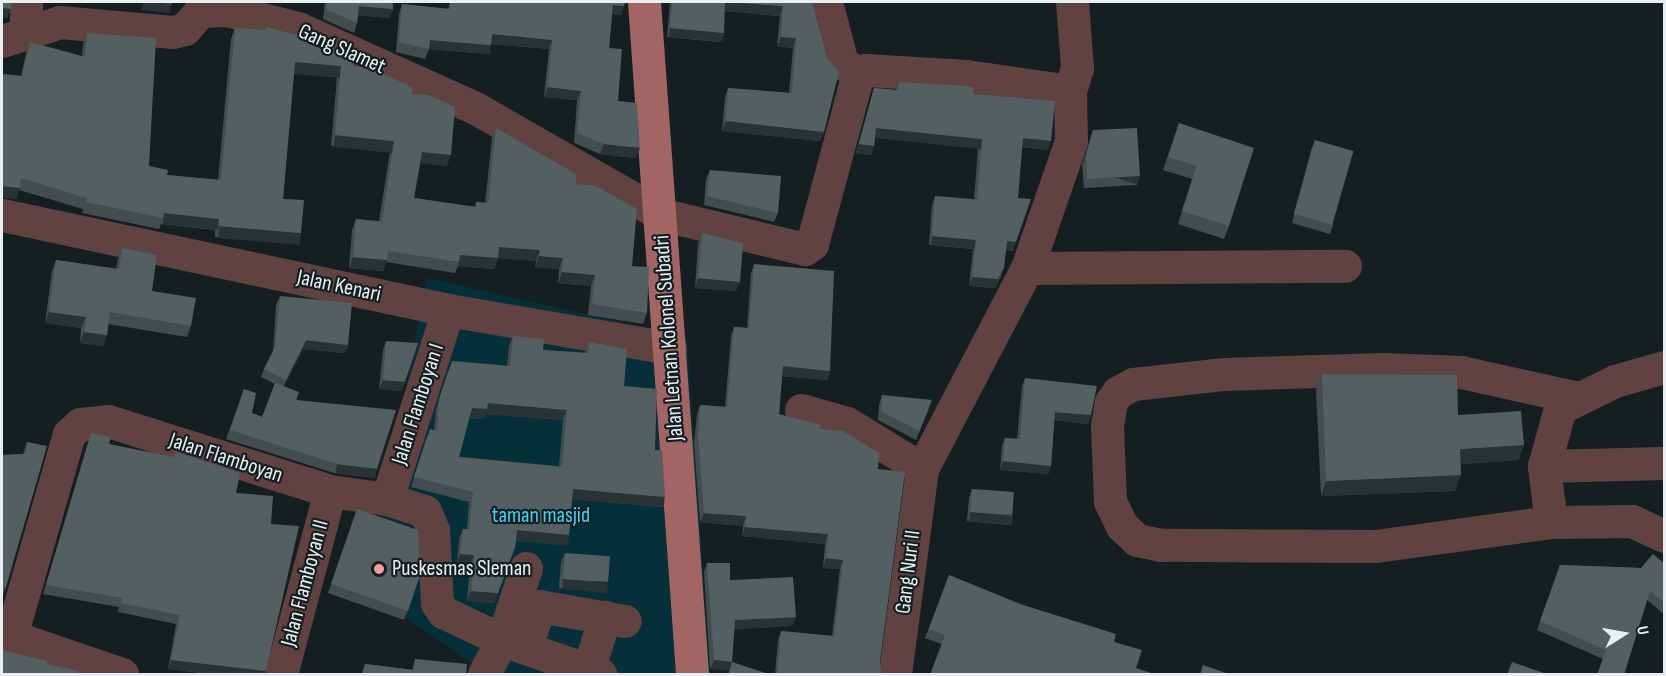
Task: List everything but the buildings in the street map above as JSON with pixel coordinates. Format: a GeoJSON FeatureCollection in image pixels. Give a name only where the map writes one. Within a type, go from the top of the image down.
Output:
{"type":"FeatureCollection","features":[{"type":"Feature","properties":{"kind":"main road","name":"Jalan Letnan Kolonel Subadri"},"geometry":{"type":"LineString","coordinates":[[644,2],[692,675]]}},
{"type":"Feature","properties":{"kind":"street"},"geometry":{"type":"LineString","coordinates":[[826,2],[843,63],[858,73],[866,70],[966,76],[1070,91]]}},
{"type":"Feature","properties":{"kind":"street","name":"Gang Nuri II"},"geometry":{"type":"LineString","coordinates":[[895,675],[922,470],[1027,268],[1071,141],[1070,91],[1077,68],[1078,45],[1072,2]]}},
{"type":"Feature","properties":{"kind":"street","name":"Gang Slamet"},"geometry":{"type":"LineString","coordinates":[[18,25],[80,22],[173,32],[185,29],[203,6],[297,28],[477,109],[660,214],[805,249],[812,244],[858,73]]}},
{"type":"Feature","properties":{"kind":"street","name":"Jalan Kenari"},"geometry":{"type":"LineString","coordinates":[[4,223],[448,310],[670,348]]}},
{"type":"Feature","properties":{"kind":"street"},"geometry":{"type":"LineString","coordinates":[[1027,268],[1345,266]]}},
{"type":"Feature","properties":{"kind":"street","name":"Jalan Flamboyan I"},"geometry":{"type":"LineString","coordinates":[[387,499],[448,310]]}},
{"type":"Feature","properties":{"kind":"street"},"geometry":{"type":"LineString","coordinates":[[1551,522],[1544,466],[1560,408],[1575,397],[1665,367]]}},
{"type":"Feature","properties":{"kind":"street"},"geometry":{"type":"LineString","coordinates":[[1575,397],[1461,372],[1383,369],[1224,374],[1133,384],[1118,392],[1111,402],[1107,426],[1110,501],[1122,526],[1137,540],[1161,545],[1376,546],[1551,522],[1632,521],[1665,536]]}},
{"type":"Feature","properties":{"kind":"street"},"geometry":{"type":"LineString","coordinates":[[801,410],[847,423],[922,470]]}},
{"type":"Feature","properties":{"kind":"street","name":"Jalan Flamboyan"},"geometry":{"type":"LineString","coordinates":[[6,634],[69,434],[80,424],[108,421],[330,491],[387,499],[425,511],[431,521],[433,592],[443,612],[514,644],[594,672]]}},
{"type":"Feature","properties":{"kind":"street"},"geometry":{"type":"LineString","coordinates":[[1544,466],[1665,463]]}},
{"type":"Feature","properties":{"kind":"street","name":"Jalan Flamboyan II"},"geometry":{"type":"LineString","coordinates":[[281,675],[330,491]]}},
{"type":"Feature","properties":{"kind":"street"},"geometry":{"type":"LineString","coordinates":[[514,644],[526,568]]}},
{"type":"Feature","properties":{"kind":"street"},"geometry":{"type":"LineString","coordinates":[[484,675],[514,644],[539,606],[615,619],[594,672]]}},
{"type":"Feature","properties":{"kind":"street"},"geometry":{"type":"LineString","coordinates":[[6,634],[122,675]]}},
{"type":"Feature","properties":{"kind":"green space","name":"taman masjid"},"geometry":{"type":"Polygon","coordinates":[[[427,278],[687,337],[710,674],[488,674],[367,591],[427,278]]]}},
{"type":"Feature","properties":{"kind":"place","name":"Puskesmas Sleman"},"geometry":{"type":"Point","coordinates":[379,569]}}]}
